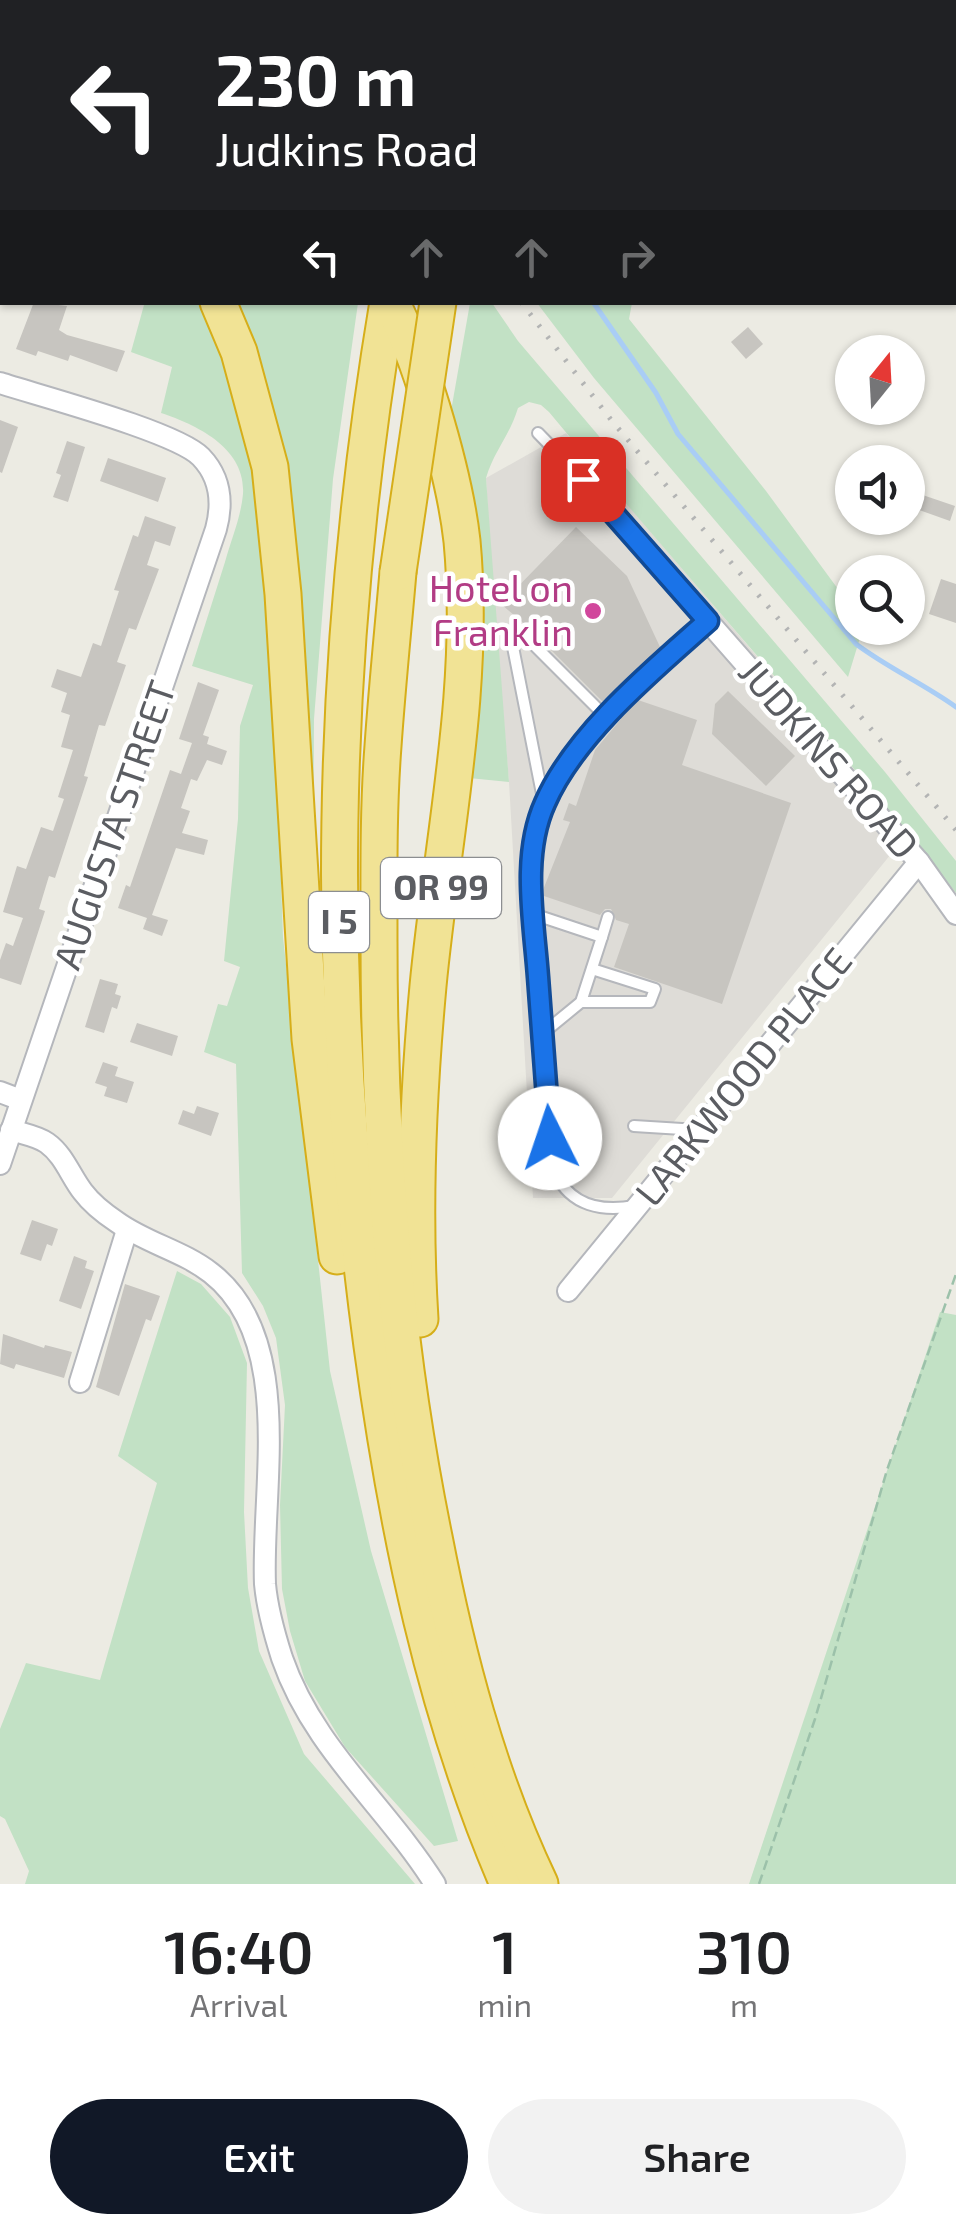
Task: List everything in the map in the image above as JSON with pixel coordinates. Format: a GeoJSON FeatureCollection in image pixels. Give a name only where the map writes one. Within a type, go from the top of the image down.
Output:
{"type":"FeatureCollection","features":[{"type":"Feature","properties":{"kind":"highway"},"geometry":{"type":"LineString","coordinates":[[219,305],[239,352],[270,467],[283,594],[310,1039],[322,1150],[359,1390],[387,1454]]}},
{"type":"Feature","properties":{"kind":"highway","name":"I 5"},"geometry":{"type":"LineString","coordinates":[[389,305],[374,388],[352,574],[337,868],[342,1042],[355,1221],[387,1454],[420,1616],[452,1733],[508,1884]]}},
{"type":"Feature","properties":{"kind":"highway","name":"OR 99"},"geometry":{"type":"LineString","coordinates":[[391,305],[422,372],[462,540],[454,765],[428,987],[421,1106],[418,1241],[425,1408],[423,1484]]}},
{"type":"Feature","properties":{"kind":"highway","name":"I 5"},"geometry":{"type":"LineString","coordinates":[[438,305],[398,572],[382,748],[379,1042],[389,1216],[401,1353],[448,1611],[480,1728],[517,1836],[540,1884]]}},
{"type":"Feature","properties":{"kind":"street","name":"AUGUSTA STREET"},"geometry":{"type":"LineString","coordinates":[[0,382],[176,441],[202,458],[218,484],[221,504],[216,529],[0,1164]]}},
{"type":"Feature","properties":{"kind":"street","name":"JUDKINS ROAD"},"geometry":{"type":"LineString","coordinates":[[577,472],[920,862],[956,914]]}},
{"type":"Feature","properties":{"kind":"street","name":"LARKWOOD PLACE"},"geometry":{"type":"LineString","coordinates":[[568,1291],[920,862]]}},
{"type":"Feature","properties":{"kind":"street"},"geometry":{"type":"LineString","coordinates":[[0,1092],[22,1100]]}},
{"type":"Feature","properties":{"kind":"street"},"geometry":{"type":"LineString","coordinates":[[11,1130],[47,1143],[84,1194],[128,1230],[211,1273],[238,1301],[254,1331],[267,1388],[265,1588],[282,1658],[305,1711],[338,1761],[415,1853],[435,1884]]}},
{"type":"Feature","properties":{"kind":"street"},"geometry":{"type":"LineString","coordinates":[[80,1382],[128,1230]]}},
{"type":"Feature","properties":{"kind":"lane"},"geometry":{"type":"LineString","coordinates":[[538,432],[577,472]]}},
{"type":"Feature","properties":{"kind":"lane"},"geometry":{"type":"LineString","coordinates":[[638,1206],[596,1208],[571,1196],[561,1186],[552,1159],[533,914],[532,850],[544,804],[565,769],[636,685],[708,621]]}},
{"type":"Feature","properties":{"kind":"lane"},"geometry":{"type":"LineString","coordinates":[[544,804],[512,642],[522,632],[606,717]]}},
{"type":"Feature","properties":{"kind":"lane"},"geometry":{"type":"LineString","coordinates":[[533,914],[602,936]]}},
{"type":"Feature","properties":{"kind":"lane"},"geometry":{"type":"LineString","coordinates":[[542,1034],[581,1002],[608,918]]}},
{"type":"Feature","properties":{"kind":"lane"},"geometry":{"type":"LineString","coordinates":[[581,1002],[650,1002],[655,988],[592,969]]}},
{"type":"Feature","properties":{"kind":"lane"},"geometry":{"type":"LineString","coordinates":[[634,1126],[700,1130]]}},
{"type":"Feature","properties":{"kind":"path"},"geometry":{"type":"LineString","coordinates":[[758,1884],[815,1720],[888,1470],[956,1274]]}},
{"type":"Feature","properties":{"kind":"shaded area"},"geometry":{"type":"Polygon","coordinates":[[[566,433],[908,833],[612,1198],[533,1198],[509,782],[492,582],[486,478],[566,433]]]}},
{"type":"Feature","properties":{"kind":"green space"},"geometry":{"type":"Polygon","coordinates":[[[144,305],[205,305],[253,464],[264,531],[274,681],[283,937],[330,1371],[371,1551],[458,1841],[434,1846],[345,1747],[305,1681],[290,1631],[282,1589],[280,1505],[285,1405],[276,1338],[263,1306],[242,1273],[236,1064],[204,1052],[218,1004],[227,1006],[240,967],[224,961],[238,819],[240,726],[253,685],[192,666],[238,520],[242,478],[237,464],[217,441],[161,413],[172,367],[131,352],[144,305]]]}},
{"type":"Feature","properties":{"kind":"green space"},"geometry":{"type":"Polygon","coordinates":[[[238,305],[358,305],[333,479],[314,719],[313,906],[258,358],[238,305]]]}},
{"type":"Feature","properties":{"kind":"green space"},"geometry":{"type":"Polygon","coordinates":[[[470,305],[493,305],[518,341],[885,772],[956,861],[956,893],[549,412],[529,402],[518,408],[486,478],[509,782],[469,778],[468,476],[451,411],[470,305]]]}},
{"type":"Feature","properties":{"kind":"green space"},"geometry":{"type":"Polygon","coordinates":[[[539,305],[632,305],[629,319],[835,585],[835,645],[858,645],[848,677],[594,378],[539,305]]]}},
{"type":"Feature","properties":{"kind":"green space"},"geometry":{"type":"Polygon","coordinates":[[[177,1271],[201,1284],[230,1317],[247,1363],[244,1512],[248,1588],[259,1651],[304,1754],[415,1884],[25,1884],[29,1871],[5,1819],[0,1816],[0,1729],[26,1663],[100,1680],[157,1483],[118,1456],[177,1271]]]}},
{"type":"Feature","properties":{"kind":"green space"},"geometry":{"type":"Polygon","coordinates":[[[940,1312],[956,1315],[956,1884],[749,1884],[940,1312]]]}},
{"type":"Feature","properties":{"kind":"building"},"geometry":{"type":"Polygon","coordinates":[[[33,305],[59,305],[67,306],[59,330],[125,351],[117,372],[70,355],[68,361],[16,349],[33,305]]]}},
{"type":"Feature","properties":{"kind":"building"},"geometry":{"type":"Polygon","coordinates":[[[748,327],[763,344],[746,359],[731,342],[748,327]]]}},
{"type":"Feature","properties":{"kind":"building"},"geometry":{"type":"Polygon","coordinates":[[[0,420],[18,427],[2,473],[0,472],[0,420]]]}},
{"type":"Feature","properties":{"kind":"building"},"geometry":{"type":"Polygon","coordinates":[[[67,441],[85,447],[68,502],[53,497],[67,441]]]}},
{"type":"Feature","properties":{"kind":"building"},"geometry":{"type":"Polygon","coordinates":[[[108,458],[166,478],[158,502],[100,481],[108,458]]]}},
{"type":"Feature","properties":{"kind":"building"},"geometry":{"type":"Polygon","coordinates":[[[925,496],[955,506],[950,521],[925,512],[925,496]]]}},
{"type":"Feature","properties":{"kind":"building"},"geometry":{"type":"Polygon","coordinates":[[[145,516],[176,527],[170,546],[155,541],[147,565],[159,569],[136,630],[129,628],[117,662],[126,665],[105,726],[99,725],[84,776],[88,777],[55,878],[49,876],[39,909],[45,911],[21,985],[0,978],[0,960],[6,943],[13,946],[23,918],[3,912],[17,866],[26,869],[41,827],[53,831],[64,799],[58,797],[73,750],[61,747],[70,715],[61,712],[67,693],[51,687],[57,669],[81,677],[93,643],[101,646],[119,591],[114,590],[133,535],[138,537],[145,516]]]}},
{"type":"Feature","properties":{"kind":"building"},"geometry":{"type":"Polygon","coordinates":[[[576,527],[627,576],[660,647],[605,704],[501,604],[576,527]]]}},
{"type":"Feature","properties":{"kind":"building"},"geometry":{"type":"Polygon","coordinates":[[[941,579],[956,584],[956,623],[929,614],[941,579]]]}},
{"type":"Feature","properties":{"kind":"building"},"geometry":{"type":"Polygon","coordinates":[[[198,682],[219,690],[203,735],[209,737],[207,744],[227,751],[222,765],[207,760],[197,781],[191,779],[181,808],[190,811],[182,833],[208,840],[204,855],[176,848],[152,915],[168,920],[162,936],[143,929],[147,918],[118,908],[126,885],[130,887],[170,770],[181,774],[192,743],[179,739],[198,682]]]}},
{"type":"Feature","properties":{"kind":"building"},"geometry":{"type":"Polygon","coordinates":[[[728,691],[795,756],[766,786],[712,734],[715,704],[728,691]]]}},
{"type":"Feature","properties":{"kind":"building"},"geometry":{"type":"Polygon","coordinates":[[[635,699],[697,720],[682,765],[791,803],[722,1004],[614,967],[629,924],[616,920],[611,909],[600,915],[541,895],[570,822],[563,820],[569,803],[576,806],[595,750],[635,699]]]}},
{"type":"Feature","properties":{"kind":"building"},"geometry":{"type":"Polygon","coordinates":[[[100,979],[118,984],[115,994],[121,996],[117,1009],[112,1007],[104,1033],[85,1027],[100,979]]]}},
{"type":"Feature","properties":{"kind":"building"},"geometry":{"type":"Polygon","coordinates":[[[137,1023],[178,1036],[172,1056],[130,1042],[137,1023]]]}},
{"type":"Feature","properties":{"kind":"building"},"geometry":{"type":"Polygon","coordinates":[[[103,1062],[118,1067],[115,1076],[134,1082],[127,1103],[104,1096],[107,1087],[95,1083],[103,1062]]]}},
{"type":"Feature","properties":{"kind":"building"},"geometry":{"type":"Polygon","coordinates":[[[197,1106],[219,1113],[211,1136],[178,1124],[183,1110],[194,1114],[197,1106]]]}},
{"type":"Feature","properties":{"kind":"building"},"geometry":{"type":"Polygon","coordinates":[[[32,1220],[58,1229],[41,1261],[20,1254],[32,1220]]]}},
{"type":"Feature","properties":{"kind":"building"},"geometry":{"type":"Polygon","coordinates":[[[74,1256],[87,1261],[85,1268],[94,1271],[81,1309],[59,1301],[74,1256]]]}},
{"type":"Feature","properties":{"kind":"building"},"geometry":{"type":"Polygon","coordinates":[[[125,1284],[160,1296],[151,1321],[146,1319],[119,1396],[96,1387],[125,1284]]]}},
{"type":"Feature","properties":{"kind":"building"},"geometry":{"type":"Polygon","coordinates":[[[3,1334],[44,1348],[45,1345],[72,1352],[64,1378],[16,1364],[14,1369],[0,1364],[3,1334]]]}},
{"type":"Feature","properties":{"kind":"waterway"},"geometry":{"type":"LineString","coordinates":[[595,305],[656,393],[678,434],[856,644],[956,707]]}},
{"type":"Feature","properties":{"kind":"railway"},"geometry":{"type":"LineString","coordinates":[[523,305],[612,421],[956,830]]}},
{"type":"Feature","properties":{"kind":"place","name":"Hotel on Franklin"},"geometry":{"type":"Point","coordinates":[593,611]}},
{"type":"Feature","properties":{"kind":"route"},"geometry":{"type":"LineString","coordinates":[[550,1138],[532,904],[532,850],[540,817],[565,769],[611,711],[708,621],[583,479]]}}]}
